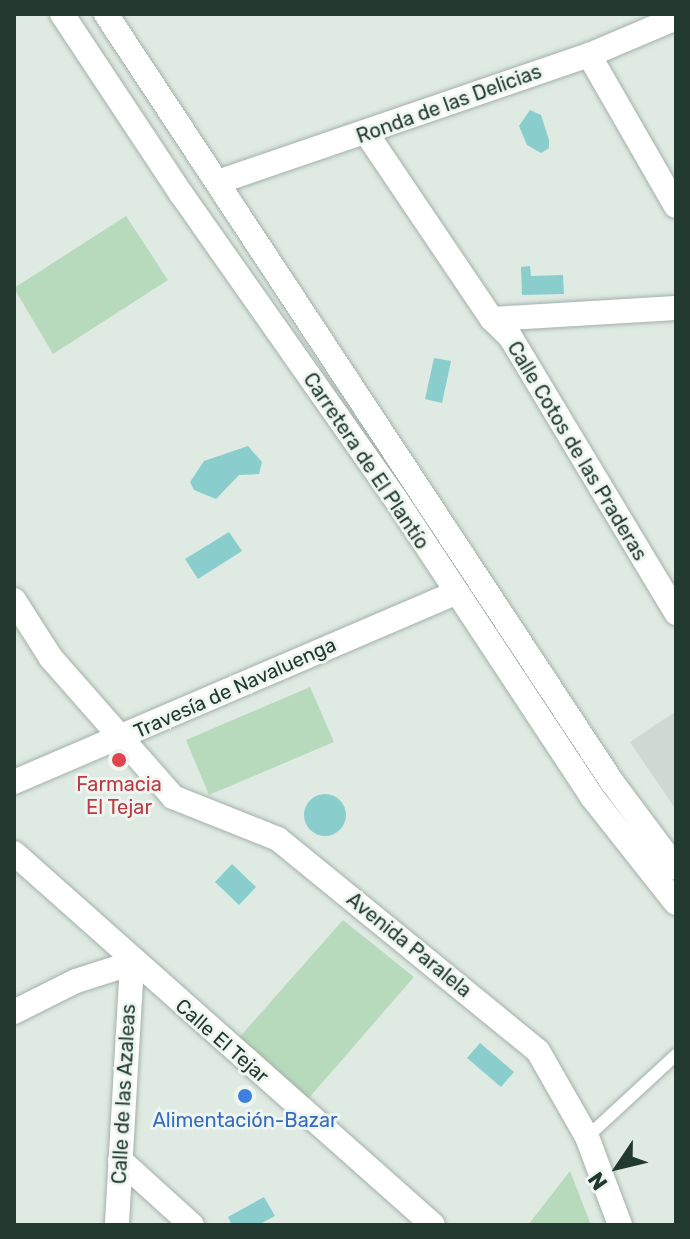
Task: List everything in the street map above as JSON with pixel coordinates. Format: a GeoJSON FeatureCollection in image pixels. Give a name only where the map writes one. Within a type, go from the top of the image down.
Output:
{"type":"FeatureCollection","features":[{"type":"Feature","properties":{"kind":"street","name":"Carretera de El Plantío"},"geometry":{"type":"LineString","coordinates":[[62,14],[592,797],[676,903]]}},
{"type":"Feature","properties":{"kind":"street","name":"Carretera de El Plantío"},"geometry":{"type":"LineString","coordinates":[[106,14],[673,858]]}},
{"type":"Feature","properties":{"kind":"street","name":"Ronda de las Delicias"},"geometry":{"type":"LineString","coordinates":[[218,182],[367,134],[589,55],[676,18]]}},
{"type":"Feature","properties":{"kind":"street"},"geometry":{"type":"LineString","coordinates":[[589,55],[676,206]]}},
{"type":"Feature","properties":{"kind":"street","name":"Calle Cotos de las Praderas"},"geometry":{"type":"LineString","coordinates":[[367,134],[492,319],[511,338],[676,613]]}},
{"type":"Feature","properties":{"kind":"street"},"geometry":{"type":"LineString","coordinates":[[492,319],[676,308]]}},
{"type":"Feature","properties":{"kind":"street","name":"Travesía de Navaluenga"},"geometry":{"type":"LineString","coordinates":[[14,782],[455,593]]}},
{"type":"Feature","properties":{"kind":"street","name":"Avenida Paralela"},"geometry":{"type":"LineString","coordinates":[[14,600],[51,658],[124,736],[173,797],[278,839],[538,1051],[587,1137],[620,1225]]}},
{"type":"Feature","properties":{"kind":"street","name":"Calle El Tejar"},"geometry":{"type":"LineString","coordinates":[[14,853],[132,963],[433,1225]]}},
{"type":"Feature","properties":{"kind":"street"},"geometry":{"type":"LineString","coordinates":[[14,1012],[76,981],[132,963]]}},
{"type":"Feature","properties":{"kind":"street","name":"Calle de las Azaleas"},"geometry":{"type":"LineString","coordinates":[[117,1225],[132,963]]}},
{"type":"Feature","properties":{"kind":"street"},"geometry":{"type":"LineString","coordinates":[[120,1160],[192,1225]]}},
{"type":"Feature","properties":{"kind":"lane"},"geometry":{"type":"LineString","coordinates":[[587,1137],[676,1055]]}},
{"type":"Feature","properties":{"kind":"shaded area"},"geometry":{"type":"Polygon","coordinates":[[[676,711],[676,810],[630,742],[676,711]]]}},
{"type":"Feature","properties":{"kind":"green space"},"geometry":{"type":"Polygon","coordinates":[[[126,216],[168,280],[53,354],[14,288],[126,216]]]}},
{"type":"Feature","properties":{"kind":"green space"},"geometry":{"type":"Polygon","coordinates":[[[310,687],[334,742],[209,795],[186,740],[310,687]]]}},
{"type":"Feature","properties":{"kind":"green space"},"geometry":{"type":"Polygon","coordinates":[[[343,920],[414,977],[308,1099],[237,1040],[343,920]]]}},
{"type":"Feature","properties":{"kind":"green space"},"geometry":{"type":"Polygon","coordinates":[[[570,1171],[591,1225],[528,1225],[570,1171]]]}},
{"type":"Feature","properties":{"kind":"water"},"geometry":{"type":"Polygon","coordinates":[[[530,110],[541,115],[549,140],[549,148],[541,153],[527,145],[519,126],[530,110]]]}},
{"type":"Feature","properties":{"kind":"water"},"geometry":{"type":"Polygon","coordinates":[[[530,266],[531,276],[563,275],[564,294],[522,295],[521,267],[530,266]]]}},
{"type":"Feature","properties":{"kind":"water"},"geometry":{"type":"Polygon","coordinates":[[[434,358],[451,361],[442,403],[425,399],[434,358]]]}},
{"type":"Feature","properties":{"kind":"water"},"geometry":{"type":"Polygon","coordinates":[[[248,446],[262,462],[259,474],[239,475],[216,499],[194,490],[190,482],[204,461],[248,446]]]}},
{"type":"Feature","properties":{"kind":"water"},"geometry":{"type":"Polygon","coordinates":[[[229,532],[242,551],[198,579],[185,559],[229,532]]]}},
{"type":"Feature","properties":{"kind":"water"},"geometry":{"type":"Polygon","coordinates":[[[325,794],[340,800],[346,815],[340,830],[325,836],[310,830],[304,815],[310,800],[325,794]]]}},
{"type":"Feature","properties":{"kind":"water"},"geometry":{"type":"Polygon","coordinates":[[[232,864],[256,887],[239,905],[215,882],[232,864]]]}},
{"type":"Feature","properties":{"kind":"water"},"geometry":{"type":"Polygon","coordinates":[[[480,1043],[514,1072],[501,1087],[467,1058],[480,1043]]]}},
{"type":"Feature","properties":{"kind":"water"},"geometry":{"type":"Polygon","coordinates":[[[264,1197],[275,1216],[258,1225],[232,1225],[228,1217],[264,1197]]]}},
{"type":"Feature","properties":{"kind":"place","name":"Farmacia El Tejar"},"geometry":{"type":"Point","coordinates":[119,760]}},
{"type":"Feature","properties":{"kind":"place","name":"Alimentación-Bazar"},"geometry":{"type":"Point","coordinates":[245,1096]}}]}
